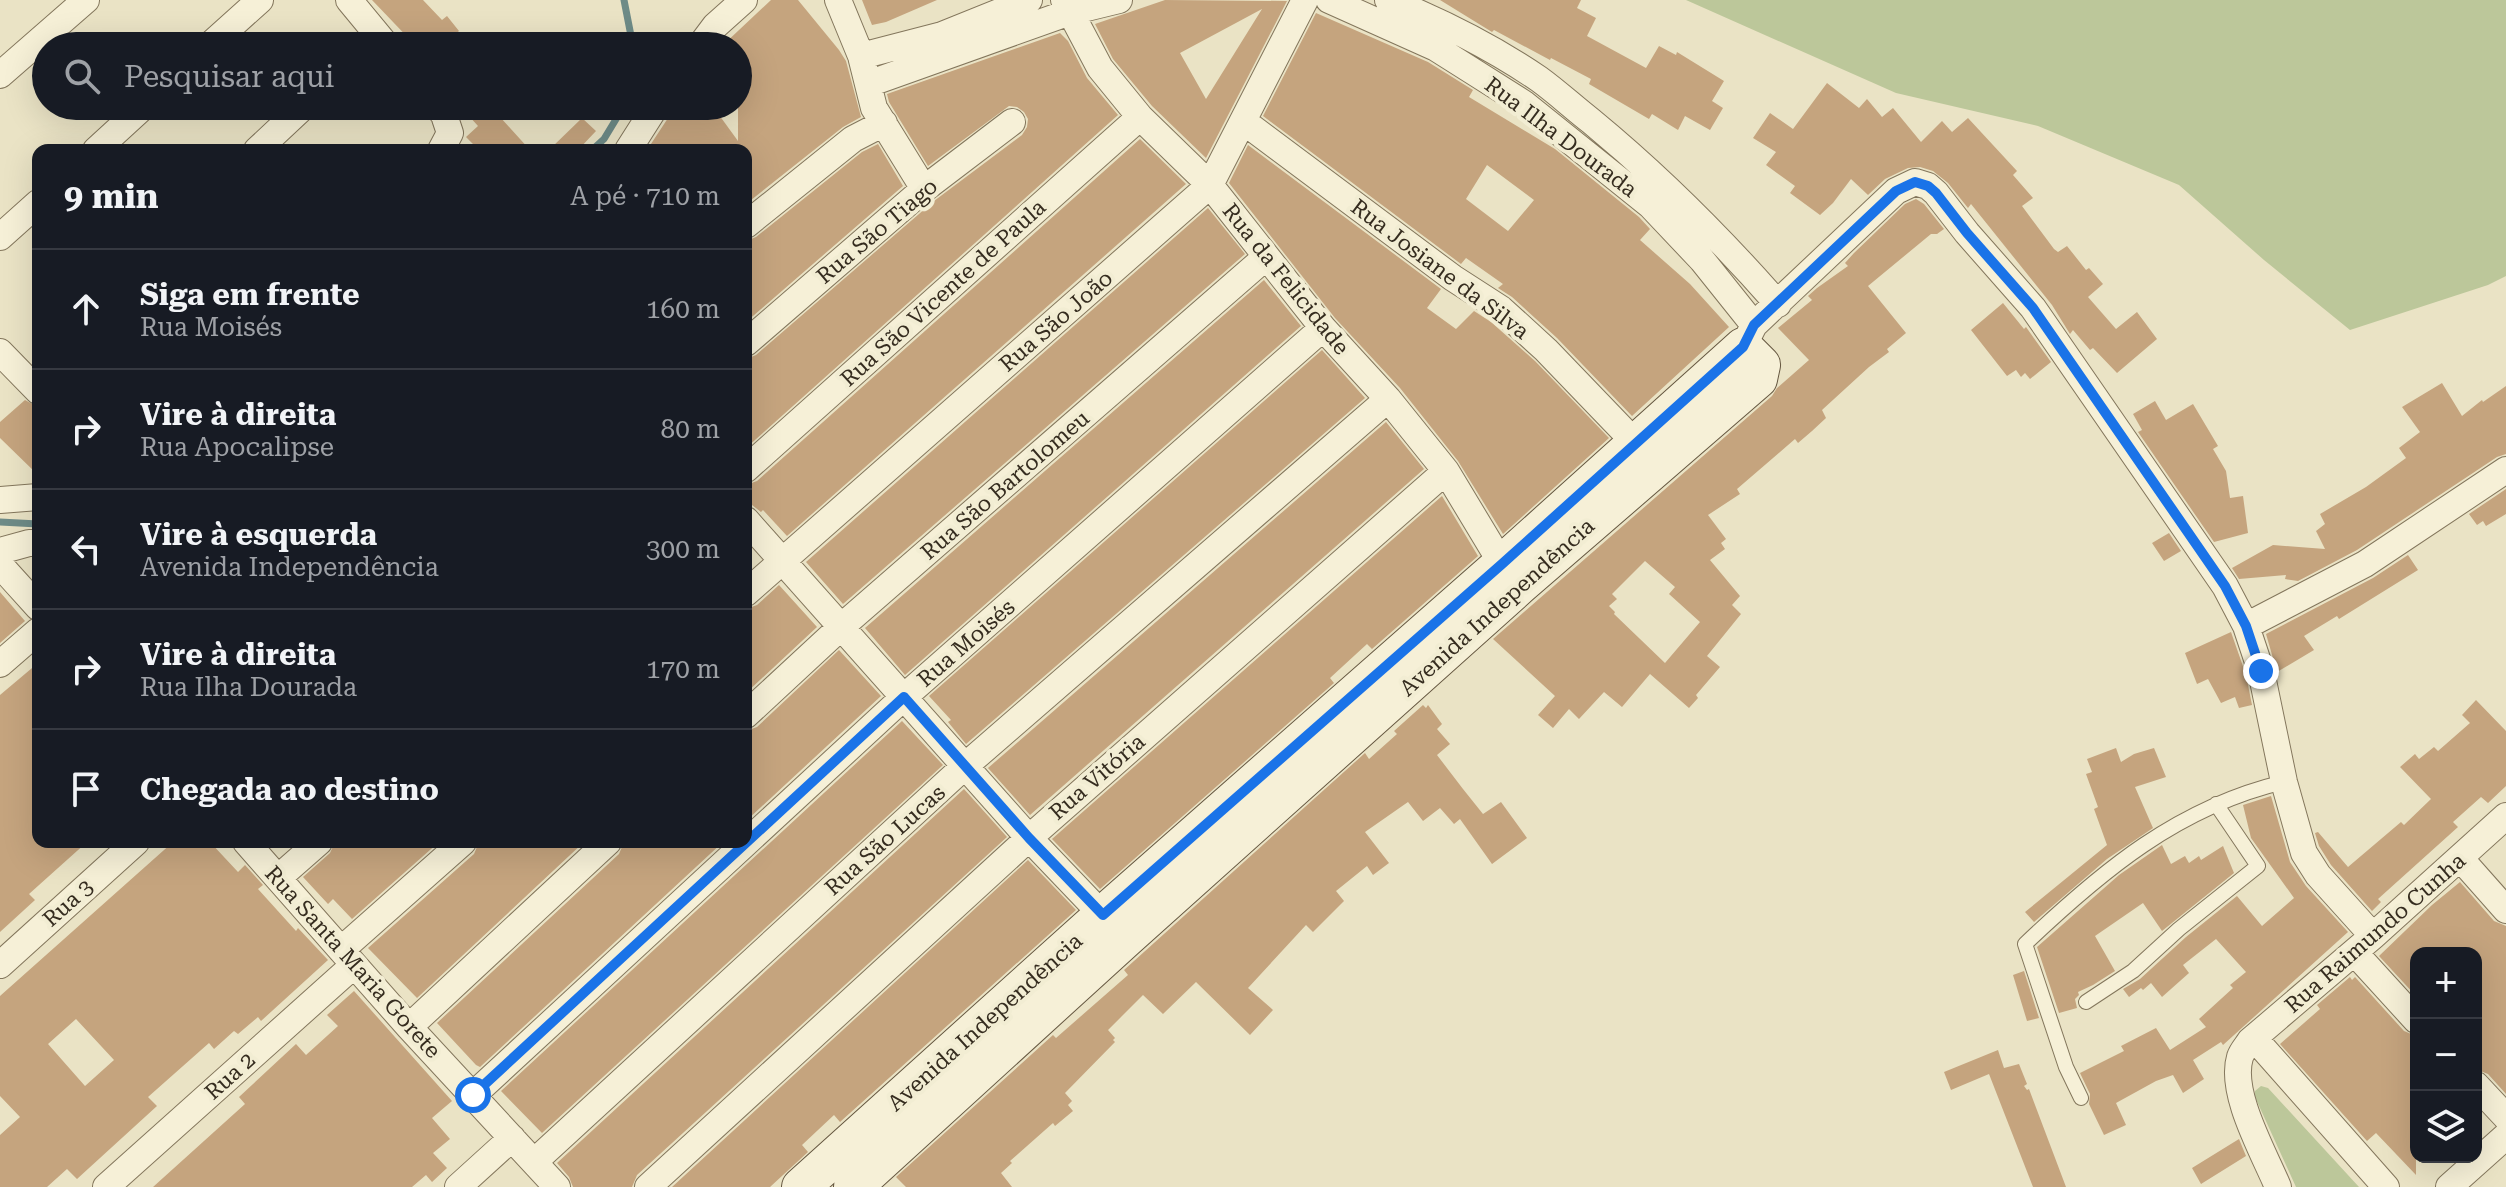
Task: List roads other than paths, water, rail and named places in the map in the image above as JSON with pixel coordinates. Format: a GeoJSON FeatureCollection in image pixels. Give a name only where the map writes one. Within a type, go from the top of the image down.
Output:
{"type":"FeatureCollection","features":[{"type":"Feature","properties":{"kind":"main road","name":"Avenida Independência"},"geometry":{"type":"LineString","coordinates":[[801,1187],[894,1128],[1114,926],[1646,454],[1758,379],[1761,365],[1748,336]]}},
{"type":"Feature","properties":{"kind":"main road","name":"Avenida Independência"},"geometry":{"type":"LineString","coordinates":[[853,1187],[894,1128]]}},
{"type":"Feature","properties":{"kind":"street"},"geometry":{"type":"LineString","coordinates":[[49,32],[86,0]]}},
{"type":"Feature","properties":{"kind":"street"},"geometry":{"type":"LineString","coordinates":[[225,32],[260,0]]}},
{"type":"Feature","properties":{"kind":"street"},"geometry":{"type":"LineString","coordinates":[[349,0],[371,32]]}},
{"type":"Feature","properties":{"kind":"street"},"geometry":{"type":"LineString","coordinates":[[710,32],[744,0]]}},
{"type":"Feature","properties":{"kind":"street"},"geometry":{"type":"LineString","coordinates":[[838,0],[861,56],[874,108],[924,189]]}},
{"type":"Feature","properties":{"kind":"street"},"geometry":{"type":"LineString","coordinates":[[861,56],[942,35],[1029,0]]}},
{"type":"Feature","properties":{"kind":"street"},"geometry":{"type":"LineString","coordinates":[[868,84],[1067,6],[1119,0]]}},
{"type":"Feature","properties":{"kind":"street","name":"Rua São João"},"geometry":{"type":"LineString","coordinates":[[752,588],[1210,185],[1305,0]]}},
{"type":"Feature","properties":{"kind":"street","name":"Rua Ilha Dourada"},"geometry":{"type":"LineString","coordinates":[[1329,0],[1436,48],[1523,103],[1650,205],[1702,260],[1748,336]]}},
{"type":"Feature","properties":{"kind":"street","name":"Rua Ilha Dourada"},"geometry":{"type":"LineString","coordinates":[[1388,0],[1462,34],[1539,79],[1606,134],[1722,240],[1778,304]]}},
{"type":"Feature","properties":{"kind":"street","name":"Rua da Felicidade"},"geometry":{"type":"LineString","coordinates":[[1067,6],[1100,68],[1140,117],[1210,185],[1323,328],[1388,399],[1446,471],[1511,574]]}},
{"type":"Feature","properties":{"kind":"street"},"geometry":{"type":"LineString","coordinates":[[0,75],[32,47]]}},
{"type":"Feature","properties":{"kind":"street"},"geometry":{"type":"LineString","coordinates":[[1523,103],[1539,79]]}},
{"type":"Feature","properties":{"kind":"street","name":"Rua São Vicente de Paula"},"geometry":{"type":"LineString","coordinates":[[752,464],[1140,117]]}},
{"type":"Feature","properties":{"kind":"street"},"geometry":{"type":"LineString","coordinates":[[103,144],[129,120]]}},
{"type":"Feature","properties":{"kind":"street"},"geometry":{"type":"LineString","coordinates":[[263,144],[289,120]]}},
{"type":"Feature","properties":{"kind":"street"},"geometry":{"type":"LineString","coordinates":[[444,120],[450,133],[444,144]]}},
{"type":"Feature","properties":{"kind":"street"},"geometry":{"type":"LineString","coordinates":[[632,144],[647,120]]}},
{"type":"Feature","properties":{"kind":"street","name":"Rua Josiane da Silva"},"geometry":{"type":"LineString","coordinates":[[1243,121],[1453,278],[1501,309],[1546,350],[1646,454]]}},
{"type":"Feature","properties":{"kind":"street","name":"Rua São Tiago"},"geometry":{"type":"LineString","coordinates":[[752,338],[924,189],[1012,122]]}},
{"type":"Feature","properties":{"kind":"street"},"geometry":{"type":"LineString","coordinates":[[752,220],[841,148],[884,123]]}},
{"type":"Feature","properties":{"kind":"street"},"geometry":{"type":"LineString","coordinates":[[1748,336],[1896,191],[1915,182],[1928,186],[1936,193],[2033,308],[2225,586],[2246,626],[2261,671],[2284,782],[2304,853],[2415,1019]]}},
{"type":"Feature","properties":{"kind":"street"},"geometry":{"type":"LineString","coordinates":[[0,237],[32,208]]}},
{"type":"Feature","properties":{"kind":"street"},"geometry":{"type":"LineString","coordinates":[[1702,260],[1722,240]]}},
{"type":"Feature","properties":{"kind":"street","name":"Rua São Bartolomeu"},"geometry":{"type":"LineString","coordinates":[[752,709],[841,627],[1266,257]]}},
{"type":"Feature","properties":{"kind":"street","name":"Rua Moisés"},"geometry":{"type":"LineString","coordinates":[[752,837],[904,697],[1323,328]]}},
{"type":"Feature","properties":{"kind":"street"},"geometry":{"type":"LineString","coordinates":[[0,352],[32,373]]}},
{"type":"Feature","properties":{"kind":"street","name":"Rua São Lucas"},"geometry":{"type":"LineString","coordinates":[[534,1162],[965,766],[1388,399]]}},
{"type":"Feature","properties":{"kind":"street"},"geometry":{"type":"LineString","coordinates":[[2246,626],[2365,564],[2506,470]]}},
{"type":"Feature","properties":{"kind":"street","name":"Rua Vitória"},"geometry":{"type":"LineString","coordinates":[[648,1187],[1029,838],[1446,471]]}},
{"type":"Feature","properties":{"kind":"street"},"geometry":{"type":"LineString","coordinates":[[0,500],[32,497]]}},
{"type":"Feature","properties":{"kind":"street"},"geometry":{"type":"LineString","coordinates":[[752,527],[1029,838],[1114,926]]}},
{"type":"Feature","properties":{"kind":"street"},"geometry":{"type":"LineString","coordinates":[[0,551],[32,543]]}},
{"type":"Feature","properties":{"kind":"street"},"geometry":{"type":"LineString","coordinates":[[0,565],[32,600]]}},
{"type":"Feature","properties":{"kind":"street"},"geometry":{"type":"LineString","coordinates":[[0,664],[32,636]]}},
{"type":"Feature","properties":{"kind":"street","name":"Rua Raimundo Cunha"},"geometry":{"type":"LineString","coordinates":[[2249,1044],[2506,816]]}},
{"type":"Feature","properties":{"kind":"street","name":"Rua 3"},"geometry":{"type":"LineString","coordinates":[[0,965],[129,848]]}},
{"type":"Feature","properties":{"kind":"street","name":"Rua Santa Maria Gorete"},"geometry":{"type":"LineString","coordinates":[[251,848],[409,1027],[557,1187]]}},
{"type":"Feature","properties":{"kind":"street"},"geometry":{"type":"LineString","coordinates":[[278,878],[312,848]]}},
{"type":"Feature","properties":{"kind":"street"},"geometry":{"type":"LineString","coordinates":[[347,957],[457,848]]}},
{"type":"Feature","properties":{"kind":"street"},"geometry":{"type":"LineString","coordinates":[[409,1027],[602,848]]}},
{"type":"Feature","properties":{"kind":"street","name":"Rua Moisés"},"geometry":{"type":"LineString","coordinates":[[473,1095],[740,848]]}},
{"type":"Feature","properties":{"kind":"street"},"geometry":{"type":"LineString","coordinates":[[2460,858],[2506,910]]}},
{"type":"Feature","properties":{"kind":"street","name":"Rua 2"},"geometry":{"type":"LineString","coordinates":[[106,1187],[347,957]]}},
{"type":"Feature","properties":{"kind":"street"},"geometry":{"type":"LineString","coordinates":[[2278,1187],[2241,1099],[2239,1066],[2249,1044],[2386,1187]]}},
{"type":"Feature","properties":{"kind":"street"},"geometry":{"type":"LineString","coordinates":[[2482,1091],[2506,1117]]}},
{"type":"Feature","properties":{"kind":"street"},"geometry":{"type":"LineString","coordinates":[[2449,1187],[2506,1136]]}},
{"type":"Feature","properties":{"kind":"street"},"geometry":{"type":"LineString","coordinates":[[458,1187],[512,1138]]}},
{"type":"Feature","properties":{"kind":"lane"},"geometry":{"type":"LineString","coordinates":[[2081,1098],[2066,1067],[2025,944],[2125,857],[2195,813],[2253,789],[2284,782]]}},
{"type":"Feature","properties":{"kind":"lane"},"geometry":{"type":"LineString","coordinates":[[2086,1002],[2133,971],[2179,929],[2258,866],[2216,804]]}},
{"type":"Feature","properties":{"kind":"waterway"},"geometry":{"type":"LineString","coordinates":[[624,0],[630,32]]}},
{"type":"Feature","properties":{"kind":"waterway"},"geometry":{"type":"LineString","coordinates":[[599,144],[616,120]]}},
{"type":"Feature","properties":{"kind":"waterway"},"geometry":{"type":"LineString","coordinates":[[0,522],[32,524]]}}]}
